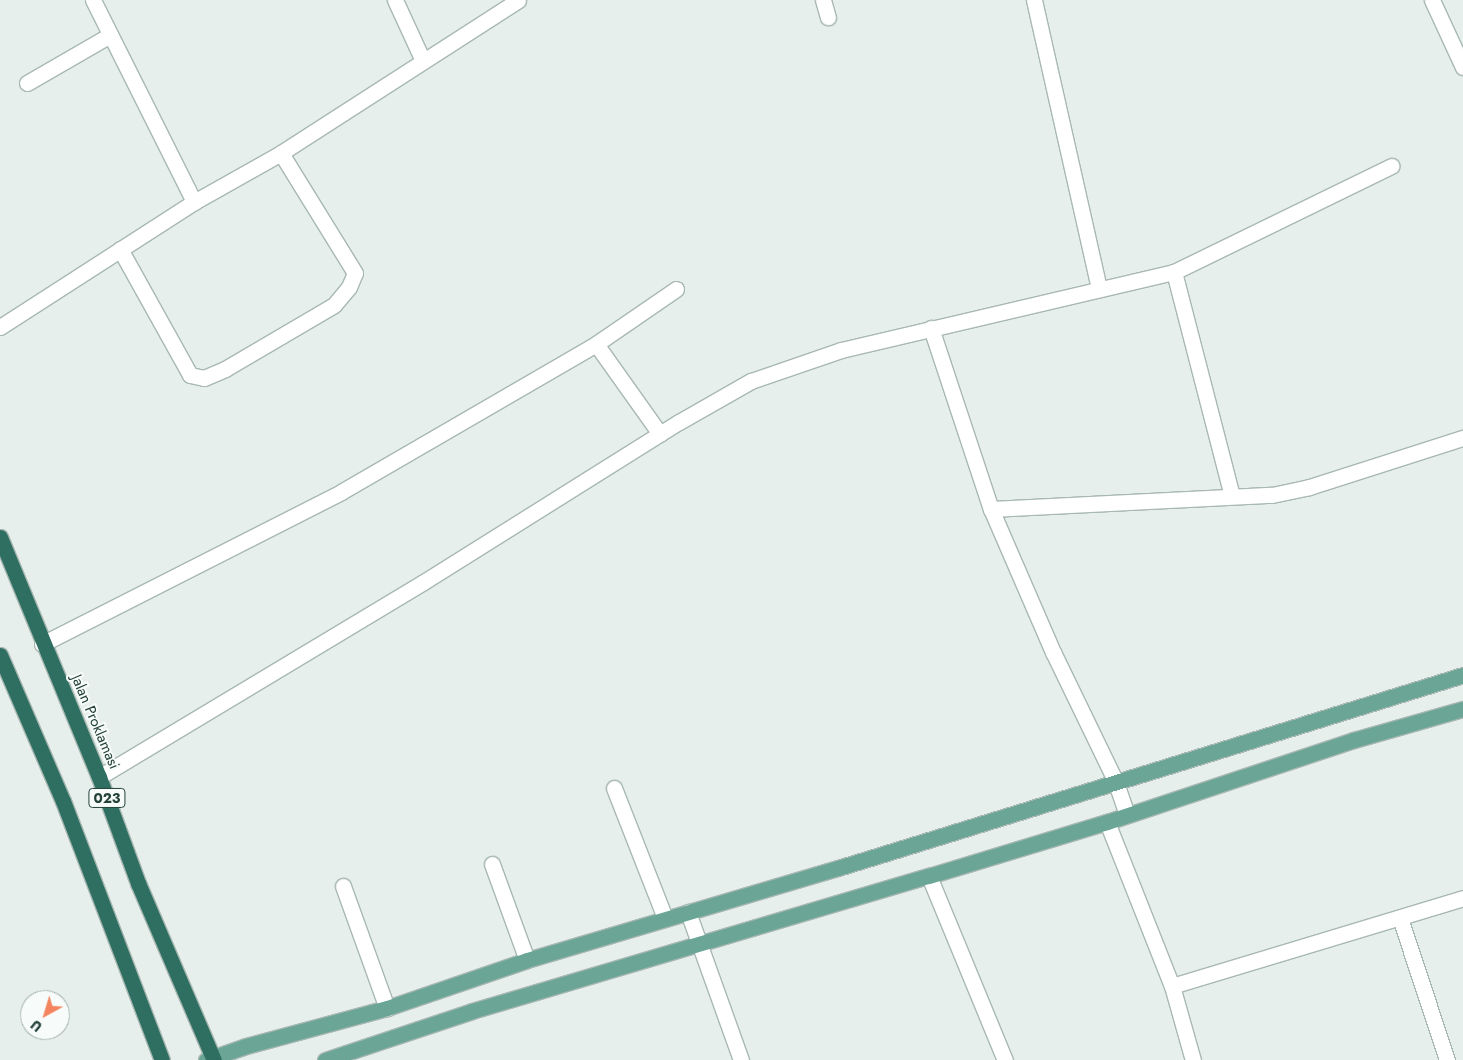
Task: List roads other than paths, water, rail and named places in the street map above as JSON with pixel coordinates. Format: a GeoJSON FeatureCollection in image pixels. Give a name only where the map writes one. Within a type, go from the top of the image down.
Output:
{"type":"FeatureCollection","features":[{"type":"Feature","properties":{"kind":"highway","name":"Jalan Proklamasi"},"geometry":{"type":"LineString","coordinates":[[0,537],[42,644],[99,776],[138,882],[211,1059]]}},
{"type":"Feature","properties":{"kind":"highway","name":"023"},"geometry":{"type":"LineString","coordinates":[[0,655],[63,802],[162,1060]]}},
{"type":"Feature","properties":{"kind":"main road"},"geometry":{"type":"LineString","coordinates":[[211,1059],[387,1008],[527,960],[1463,675]]}},
{"type":"Feature","properties":{"kind":"main road"},"geometry":{"type":"LineString","coordinates":[[325,1060],[472,1011],[1107,822],[1354,740],[1463,709]]}},
{"type":"Feature","properties":{"kind":"street"},"geometry":{"type":"LineString","coordinates":[[93,0],[194,202]]}},
{"type":"Feature","properties":{"kind":"street"},"geometry":{"type":"LineString","coordinates":[[395,0],[423,61]]}},
{"type":"Feature","properties":{"kind":"street"},"geometry":{"type":"LineString","coordinates":[[0,327],[194,202],[281,153],[518,0]]}},
{"type":"Feature","properties":{"kind":"street"},"geometry":{"type":"LineString","coordinates":[[823,0],[828,17]]}},
{"type":"Feature","properties":{"kind":"street"},"geometry":{"type":"LineString","coordinates":[[1034,0],[1099,289]]}},
{"type":"Feature","properties":{"kind":"street"},"geometry":{"type":"LineString","coordinates":[[1432,0],[1463,67]]}},
{"type":"Feature","properties":{"kind":"street"},"geometry":{"type":"LineString","coordinates":[[27,83],[110,35]]}},
{"type":"Feature","properties":{"kind":"street"},"geometry":{"type":"LineString","coordinates":[[120,249],[190,375],[204,378],[225,369],[334,305],[350,287],[355,273],[281,153]]}},
{"type":"Feature","properties":{"kind":"street"},"geometry":{"type":"LineString","coordinates":[[99,776],[422,583],[660,434],[751,381],[841,350],[1174,272],[1391,166]]}},
{"type":"Feature","properties":{"kind":"street"},"geometry":{"type":"LineString","coordinates":[[1174,272],[1232,496]]}},
{"type":"Feature","properties":{"kind":"street"},"geometry":{"type":"LineString","coordinates":[[42,644],[341,492],[596,344],[676,289]]}},
{"type":"Feature","properties":{"kind":"street"},"geometry":{"type":"LineString","coordinates":[[931,328],[991,509],[1053,652],[1115,780],[1128,815]]}},
{"type":"Feature","properties":{"kind":"street"},"geometry":{"type":"LineString","coordinates":[[596,344],[660,434]]}},
{"type":"Feature","properties":{"kind":"street"},"geometry":{"type":"LineString","coordinates":[[991,509],[1272,495],[1309,487],[1463,438]]}},
{"type":"Feature","properties":{"kind":"street"},"geometry":{"type":"LineString","coordinates":[[614,788],[665,918]]}},
{"type":"Feature","properties":{"kind":"street"},"geometry":{"type":"LineString","coordinates":[[1107,822],[1172,986],[1193,1060]]}},
{"type":"Feature","properties":{"kind":"street"},"geometry":{"type":"LineString","coordinates":[[492,864],[527,960]]}},
{"type":"Feature","properties":{"kind":"street"},"geometry":{"type":"LineString","coordinates":[[929,876],[1005,1060]]}},
{"type":"Feature","properties":{"kind":"street"},"geometry":{"type":"LineString","coordinates":[[343,886],[387,1008]]}},
{"type":"Feature","properties":{"kind":"street"},"geometry":{"type":"LineString","coordinates":[[1172,986],[1463,898]]}},
{"type":"Feature","properties":{"kind":"street"},"geometry":{"type":"LineString","coordinates":[[688,912],[741,1060]]}},
{"type":"Feature","properties":{"kind":"street"},"geometry":{"type":"LineString","coordinates":[[1400,918],[1447,1060]]}}]}
